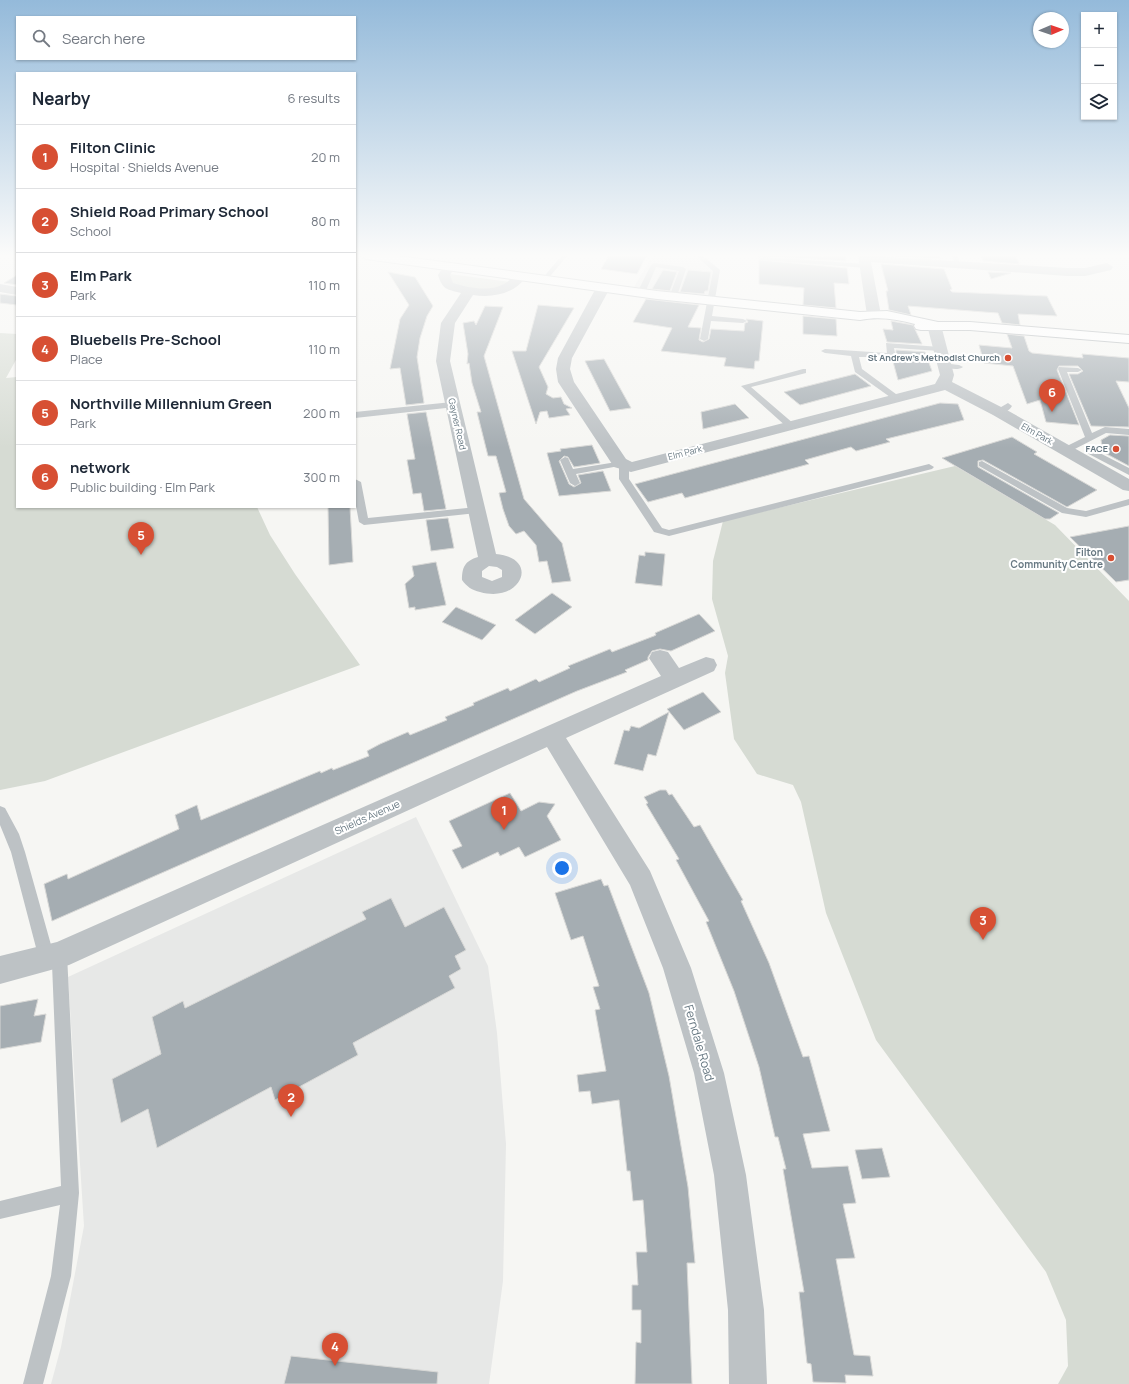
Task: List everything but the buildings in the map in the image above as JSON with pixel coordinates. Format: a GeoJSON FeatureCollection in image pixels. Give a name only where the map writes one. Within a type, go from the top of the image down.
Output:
{"type":"FeatureCollection","features":[{"type":"Feature","properties":{"kind":"main road"},"geometry":{"type":"LineString","coordinates":[[870,320],[921,326],[934,325],[1129,339]]}},
{"type":"Feature","properties":{"kind":"main road"},"geometry":{"type":"LineString","coordinates":[[914,320],[934,325]]}},
{"type":"Feature","properties":{"kind":"street","name":"Gayner Road"},"geometry":{"type":"LineString","coordinates":[[450,320],[448,323],[443,360],[488,560]]}},
{"type":"Feature","properties":{"kind":"street"},"geometry":{"type":"LineString","coordinates":[[586,320],[565,358],[563,369],[566,382],[622,465]]}},
{"type":"Feature","properties":{"kind":"street"},"geometry":{"type":"LineString","coordinates":[[934,325],[940,349],[952,366],[947,374],[944,384]]}},
{"type":"Feature","properties":{"kind":"street","name":"Elm Park"},"geometry":{"type":"LineString","coordinates":[[622,465],[631,467],[644,464],[935,388],[944,384],[1003,410],[1066,450],[1095,458],[1129,486]]}},
{"type":"Feature","properties":{"kind":"street"},"geometry":{"type":"LineString","coordinates":[[660,658],[676,679]]}},
{"type":"Feature","properties":{"kind":"street","name":"Shields Avenue"},"geometry":{"type":"LineString","coordinates":[[0,970],[53,957],[706,665]]}},
{"type":"Feature","properties":{"kind":"street","name":"Ferndale Road"},"geometry":{"type":"LineString","coordinates":[[551,734],[641,879],[677,968],[707,1065],[730,1175],[746,1310],[748,1384]]}},
{"type":"Feature","properties":{"kind":"lane"},"geometry":{"type":"LineString","coordinates":[[704,339],[708,320]]}},
{"type":"Feature","properties":{"kind":"lane"},"geometry":{"type":"LineString","coordinates":[[727,320],[743,321]]}},
{"type":"Feature","properties":{"kind":"lane"},"geometry":{"type":"LineString","coordinates":[[825,351],[889,355],[891,353],[889,345],[940,349]]}},
{"type":"Feature","properties":{"kind":"lane"},"geometry":{"type":"LineString","coordinates":[[855,354],[856,366],[862,374],[897,398]]}},
{"type":"Feature","properties":{"kind":"lane"},"geometry":{"type":"LineString","coordinates":[[1078,370],[1062,369],[1090,438]]}},
{"type":"Feature","properties":{"kind":"lane"},"geometry":{"type":"LineString","coordinates":[[791,426],[745,386],[803,371]]}},
{"type":"Feature","properties":{"kind":"lane"},"geometry":{"type":"LineString","coordinates":[[356,415],[452,405]]}},
{"type":"Feature","properties":{"kind":"lane"},"geometry":{"type":"LineString","coordinates":[[1066,450],[1105,430],[1129,432]]}},
{"type":"Feature","properties":{"kind":"lane"},"geometry":{"type":"LineString","coordinates":[[1095,458],[1129,472]]}},
{"type":"Feature","properties":{"kind":"lane"},"geometry":{"type":"LineString","coordinates":[[565,460],[575,483]]}},
{"type":"Feature","properties":{"kind":"lane"},"geometry":{"type":"LineString","coordinates":[[982,464],[1065,511],[1086,514],[1129,502]]}},
{"type":"Feature","properties":{"kind":"lane"},"geometry":{"type":"LineString","coordinates":[[570,472],[622,465],[624,479],[658,530],[669,534],[929,467]]}},
{"type":"Feature","properties":{"kind":"lane"},"geometry":{"type":"LineString","coordinates":[[356,482],[364,522],[477,510]]}},
{"type":"Feature","properties":{"kind":"lane"},"geometry":{"type":"LineString","coordinates":[[0,812],[12,834],[53,957],[70,1193],[61,1276],[33,1384]]}},
{"type":"Feature","properties":{"kind":"lane"},"geometry":{"type":"LineString","coordinates":[[0,1210],[70,1193]]}},
{"type":"Feature","properties":{"kind":"shaded area"},"geometry":{"type":"Polygon","coordinates":[[[0,333],[16,334],[16,360],[6,378],[16,377],[16,508],[257,508],[270,535],[295,574],[360,665],[45,781],[0,790],[0,333]]]}},
{"type":"Feature","properties":{"kind":"shaded area"},"geometry":{"type":"Polygon","coordinates":[[[955,466],[1055,525],[1129,601],[1129,1384],[1058,1384],[1068,1366],[1066,1320],[1046,1272],[876,1040],[826,913],[801,802],[793,785],[757,774],[734,739],[725,673],[728,656],[712,599],[713,561],[723,521],[955,466]]]}},
{"type":"Feature","properties":{"kind":"shaded area"},"geometry":{"type":"Polygon","coordinates":[[[416,817],[488,966],[497,1033],[506,1144],[503,1281],[489,1384],[51,1384],[61,1347],[84,1226],[68,977],[416,817]]]}},
{"type":"Feature","properties":{"kind":"place","name":"St Andrew's Methodist Church"},"geometry":{"type":"Point","coordinates":[1008,358]}},
{"type":"Feature","properties":{"kind":"place","name":"network"},"geometry":{"type":"Point","coordinates":[1052,412]}},
{"type":"Feature","properties":{"kind":"place","name":"FACE"},"geometry":{"type":"Point","coordinates":[1116,449]}},
{"type":"Feature","properties":{"kind":"place","name":"Northville Millennium Green"},"geometry":{"type":"Point","coordinates":[141,555]}},
{"type":"Feature","properties":{"kind":"place","name":"Filton Community Centre"},"geometry":{"type":"Point","coordinates":[1111,558]}},
{"type":"Feature","properties":{"kind":"place","name":"Filton Clinic"},"geometry":{"type":"Point","coordinates":[504,830]}},
{"type":"Feature","properties":{"kind":"place","name":"Elm Park"},"geometry":{"type":"Point","coordinates":[983,940]}},
{"type":"Feature","properties":{"kind":"place","name":"Shield Road Primary School"},"geometry":{"type":"Point","coordinates":[291,1117]}},
{"type":"Feature","properties":{"kind":"place","name":"Bluebells Pre-School"},"geometry":{"type":"Point","coordinates":[335,1366]}}]}
